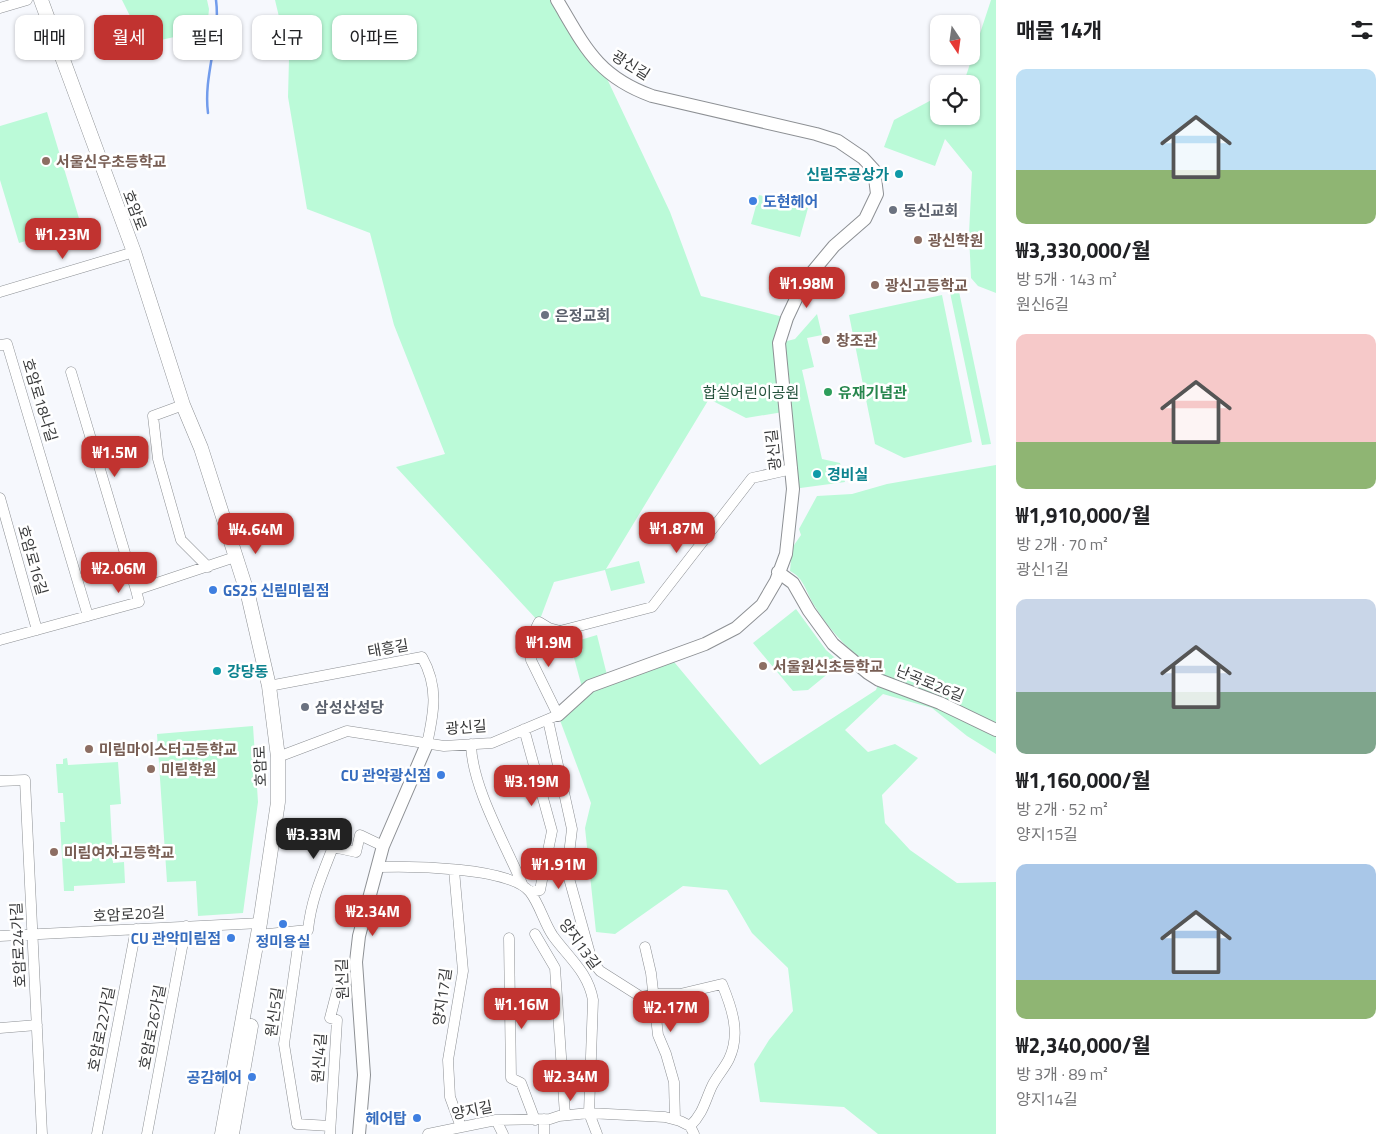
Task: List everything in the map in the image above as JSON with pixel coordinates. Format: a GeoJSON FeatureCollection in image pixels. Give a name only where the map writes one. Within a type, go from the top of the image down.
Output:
{"type":"FeatureCollection","features":[{"type":"Feature","properties":{"kind":"main road","name":"호암로"},"geometry":{"type":"LineString","coordinates":[[41,0],[134,252],[183,405],[201,448],[248,595],[271,685],[281,756],[278,802],[262,930],[222,1134]]}},
{"type":"Feature","properties":{"kind":"main road"},"geometry":{"type":"LineString","coordinates":[[50,0],[60,36],[131,224],[199,423],[253,593],[271,685]]}},
{"type":"Feature","properties":{"kind":"main road"},"geometry":{"type":"LineString","coordinates":[[232,1134],[262,930]]}},
{"type":"Feature","properties":{"kind":"street"},"geometry":{"type":"LineString","coordinates":[[0,8],[27,0]]}},
{"type":"Feature","properties":{"kind":"street","name":"광신길"},"geometry":{"type":"LineString","coordinates":[[281,756],[347,731],[427,744],[492,742],[553,717],[590,686],[704,644],[736,628],[767,599],[786,554],[793,489],[779,343],[787,318],[804,282],[834,246],[865,219],[874,203],[877,194],[874,170],[863,158],[838,141],[652,96],[632,89],[591,57],[556,0]]}},
{"type":"Feature","properties":{"kind":"street"},"geometry":{"type":"LineString","coordinates":[[0,292],[134,252]]}},
{"type":"Feature","properties":{"kind":"street","name":"호암로18나길"},"geometry":{"type":"LineString","coordinates":[[0,345],[7,344],[88,616]]}},
{"type":"Feature","properties":{"kind":"street"},"geometry":{"type":"LineString","coordinates":[[0,640],[139,602],[71,372]]}},
{"type":"Feature","properties":{"kind":"street"},"geometry":{"type":"LineString","coordinates":[[183,405],[153,416],[158,459],[181,540],[208,567]]}},
{"type":"Feature","properties":{"kind":"street"},"geometry":{"type":"LineString","coordinates":[[692,1130],[713,1085],[730,1057],[734,1044],[733,1016],[722,984],[680,994],[654,994],[641,997],[600,971],[592,961],[566,870],[572,828],[553,717],[532,660],[531,638],[539,622],[548,628],[560,631],[652,607],[752,478],[792,469]]}},
{"type":"Feature","properties":{"kind":"street","name":"호암로16길"},"geometry":{"type":"LineString","coordinates":[[0,498],[37,630]]}},
{"type":"Feature","properties":{"kind":"street"},"geometry":{"type":"LineString","coordinates":[[136,590],[235,557]]}},
{"type":"Feature","properties":{"kind":"street","name":"난곡로26길"},"geometry":{"type":"LineString","coordinates":[[778,572],[789,579],[797,588],[809,611],[833,644],[868,673],[878,680],[940,703],[996,730]]}},
{"type":"Feature","properties":{"kind":"street","name":"태흥길"},"geometry":{"type":"LineString","coordinates":[[271,685],[422,657],[431,672],[434,690],[434,709],[427,744]]}},
{"type":"Feature","properties":{"kind":"street"},"geometry":{"type":"LineString","coordinates":[[379,867],[415,866],[496,875],[526,889],[540,890],[552,832],[524,729]]}},
{"type":"Feature","properties":{"kind":"street","name":"원신길"},"geometry":{"type":"LineString","coordinates":[[360,1134],[364,1075],[356,962],[359,936],[379,867],[383,846],[427,744]]}},
{"type":"Feature","properties":{"kind":"street","name":"양지13길"},"geometry":{"type":"LineString","coordinates":[[471,744],[472,760],[487,803],[526,889],[552,934],[581,968],[590,984],[593,1000],[589,1113]]}},
{"type":"Feature","properties":{"kind":"street","name":"호암로24가길"},"geometry":{"type":"LineString","coordinates":[[0,782],[25,780],[42,1134]]}},
{"type":"Feature","properties":{"kind":"street"},"geometry":{"type":"LineString","coordinates":[[300,932],[308,930],[312,903],[333,847],[356,852],[360,834],[383,846]]}},
{"type":"Feature","properties":{"kind":"street","name":"양지17길"},"geometry":{"type":"LineString","coordinates":[[454,870],[463,971],[448,1060],[450,1097],[459,1130]]}},
{"type":"Feature","properties":{"kind":"street","name":"호암로20길"},"geometry":{"type":"LineString","coordinates":[[0,936],[186,926],[300,932]]}},
{"type":"Feature","properties":{"kind":"street","name":"호암로26가길"},"geometry":{"type":"LineString","coordinates":[[148,1134],[186,926]]}},
{"type":"Feature","properties":{"kind":"street","name":"호암로22가길"},"geometry":{"type":"LineString","coordinates":[[97,1134],[136,929]]}},
{"type":"Feature","properties":{"kind":"street","name":"원신5길"},"geometry":{"type":"LineString","coordinates":[[300,932],[284,1044],[288,1079],[297,1124],[330,1130]]}},
{"type":"Feature","properties":{"kind":"street"},"geometry":{"type":"LineString","coordinates":[[536,934],[556,968],[565,1116]]}},
{"type":"Feature","properties":{"kind":"street"},"geometry":{"type":"LineString","coordinates":[[509,938],[511,1078],[521,1083],[544,1134]]}},
{"type":"Feature","properties":{"kind":"street"},"geometry":{"type":"LineString","coordinates":[[645,947],[654,994],[658,1034],[674,1082],[675,1119]]}},
{"type":"Feature","properties":{"kind":"street","name":"원신4길"},"geometry":{"type":"LineString","coordinates":[[330,1130],[337,1020],[330,1018],[337,991]]}},
{"type":"Feature","properties":{"kind":"street"},"geometry":{"type":"LineString","coordinates":[[0,1028],[37,1025]]}},
{"type":"Feature","properties":{"kind":"street"},"geometry":{"type":"LineString","coordinates":[[589,1113],[597,1134]]}},
{"type":"Feature","properties":{"kind":"street","name":"양지길"},"geometry":{"type":"LineString","coordinates":[[428,1134],[459,1130],[496,1120],[539,1120],[589,1113],[675,1119],[692,1130]]}},
{"type":"Feature","properties":{"kind":"street"},"geometry":{"type":"LineString","coordinates":[[496,1120],[503,1134]]}},
{"type":"Feature","properties":{"kind":"green space"},"geometry":{"type":"Polygon","coordinates":[[[122,0],[207,0],[209,9],[208,15],[173,15],[173,37],[163,39],[163,15],[130,15],[122,0]]]}},
{"type":"Feature","properties":{"kind":"green space","name":"합실어린이공원"},"geometry":{"type":"Polygon","coordinates":[[[275,0],[557,0],[601,66],[670,212],[701,296],[787,318],[779,343],[795,339],[817,314],[822,335],[807,338],[814,367],[802,370],[822,459],[840,463],[845,482],[793,489],[783,412],[746,418],[709,399],[606,569],[639,561],[645,583],[611,591],[605,570],[554,582],[539,622],[396,467],[445,454],[394,325],[370,233],[307,209],[288,97],[289,60],[322,60],[322,15],[279,15],[275,0]]]}},
{"type":"Feature","properties":{"kind":"green space"},"geometry":{"type":"Polygon","coordinates":[[[991,0],[996,0],[996,293],[978,286],[971,278],[969,234],[972,172],[945,139],[935,166],[884,147],[894,120],[930,101],[930,125],[980,125],[980,75],[966,75],[970,65],[980,65],[980,33],[991,0]]]}},
{"type":"Feature","properties":{"kind":"green space"},"geometry":{"type":"Polygon","coordinates":[[[47,112],[81,225],[19,243],[0,180],[0,126],[47,112]]]}},
{"type":"Feature","properties":{"kind":"green space"},"geometry":{"type":"Polygon","coordinates":[[[759,195],[808,208],[800,237],[751,224],[759,195]]]}},
{"type":"Feature","properties":{"kind":"green space"},"geometry":{"type":"Polygon","coordinates":[[[957,282],[991,444],[982,445],[948,283],[957,282]]]}},
{"type":"Feature","properties":{"kind":"green space"},"geometry":{"type":"Polygon","coordinates":[[[942,295],[972,442],[904,458],[875,444],[849,315],[942,295]]]}},
{"type":"Feature","properties":{"kind":"green space"},"geometry":{"type":"Polygon","coordinates":[[[996,465],[996,754],[967,736],[932,708],[883,694],[845,730],[868,752],[895,744],[918,758],[882,795],[885,823],[910,850],[957,883],[996,882],[996,1134],[878,1134],[844,1107],[760,1102],[754,1064],[769,1040],[793,1011],[788,968],[752,933],[727,890],[683,886],[615,934],[596,932],[585,828],[591,803],[558,715],[583,691],[570,643],[597,635],[608,679],[670,657],[760,765],[876,690],[882,672],[853,652],[836,635],[814,605],[802,581],[790,571],[792,548],[801,535],[799,529],[817,496],[852,494],[887,484],[996,465]]]}},
{"type":"Feature","properties":{"kind":"green space"},"geometry":{"type":"Polygon","coordinates":[[[796,609],[826,650],[841,663],[808,690],[793,691],[753,643],[796,609]]]}},
{"type":"Feature","properties":{"kind":"green space"},"geometry":{"type":"Polygon","coordinates":[[[253,726],[258,802],[243,913],[198,916],[196,881],[167,882],[157,734],[253,726]]]}},
{"type":"Feature","properties":{"kind":"green space"},"geometry":{"type":"Polygon","coordinates":[[[67,758],[68,765],[118,762],[121,804],[110,805],[113,863],[124,862],[125,883],[74,886],[74,891],[64,891],[60,822],[65,822],[63,793],[58,793],[56,764],[63,764],[63,759],[67,758]]]}},
{"type":"Feature","properties":{"kind":"waterway"},"geometry":{"type":"LineString","coordinates":[[208,113],[207,99],[216,28],[216,0]]}},
{"type":"Feature","properties":{"kind":"place","name":"서울신우초등학교"},"geometry":{"type":"Point","coordinates":[46,161]}},
{"type":"Feature","properties":{"kind":"place","name":"신림주공상가"},"geometry":{"type":"Point","coordinates":[899,174]}},
{"type":"Feature","properties":{"kind":"place","name":"도현헤어"},"geometry":{"type":"Point","coordinates":[753,201]}},
{"type":"Feature","properties":{"kind":"place","name":"동신교회"},"geometry":{"type":"Point","coordinates":[893,210]}},
{"type":"Feature","properties":{"kind":"place","name":"광신학원"},"geometry":{"type":"Point","coordinates":[918,240]}},
{"type":"Feature","properties":{"kind":"place","name":"광신고등학교"},"geometry":{"type":"Point","coordinates":[875,285]}},
{"type":"Feature","properties":{"kind":"place","name":"은정교회"},"geometry":{"type":"Point","coordinates":[545,315]}},
{"type":"Feature","properties":{"kind":"place","name":"창조관"},"geometry":{"type":"Point","coordinates":[826,340]}},
{"type":"Feature","properties":{"kind":"place","name":"유재기념관"},"geometry":{"type":"Point","coordinates":[828,392]}},
{"type":"Feature","properties":{"kind":"place","name":"경비실"},"geometry":{"type":"Point","coordinates":[817,474]}},
{"type":"Feature","properties":{"kind":"place","name":"GS25 신림미림점"},"geometry":{"type":"Point","coordinates":[213,590]}},
{"type":"Feature","properties":{"kind":"place","name":"서울원신초등학교"},"geometry":{"type":"Point","coordinates":[763,666]}},
{"type":"Feature","properties":{"kind":"place","name":"강당동"},"geometry":{"type":"Point","coordinates":[217,671]}},
{"type":"Feature","properties":{"kind":"place","name":"삼성산성당"},"geometry":{"type":"Point","coordinates":[305,707]}},
{"type":"Feature","properties":{"kind":"place","name":"미림마이스터고등학교"},"geometry":{"type":"Point","coordinates":[89,749]}},
{"type":"Feature","properties":{"kind":"place","name":"미림학원"},"geometry":{"type":"Point","coordinates":[151,769]}},
{"type":"Feature","properties":{"kind":"place","name":"CU 관악광신점"},"geometry":{"type":"Point","coordinates":[441,775]}},
{"type":"Feature","properties":{"kind":"place","name":"미림여자고등학교"},"geometry":{"type":"Point","coordinates":[54,852]}},
{"type":"Feature","properties":{"kind":"place","name":"정미용실"},"geometry":{"type":"Point","coordinates":[283,924]}},
{"type":"Feature","properties":{"kind":"place","name":"CU 관악미림점"},"geometry":{"type":"Point","coordinates":[231,938]}},
{"type":"Feature","properties":{"kind":"place","name":"공감헤어"},"geometry":{"type":"Point","coordinates":[252,1077]}},
{"type":"Feature","properties":{"kind":"place","name":"헤어탑"},"geometry":{"type":"Point","coordinates":[417,1118]}}]}
